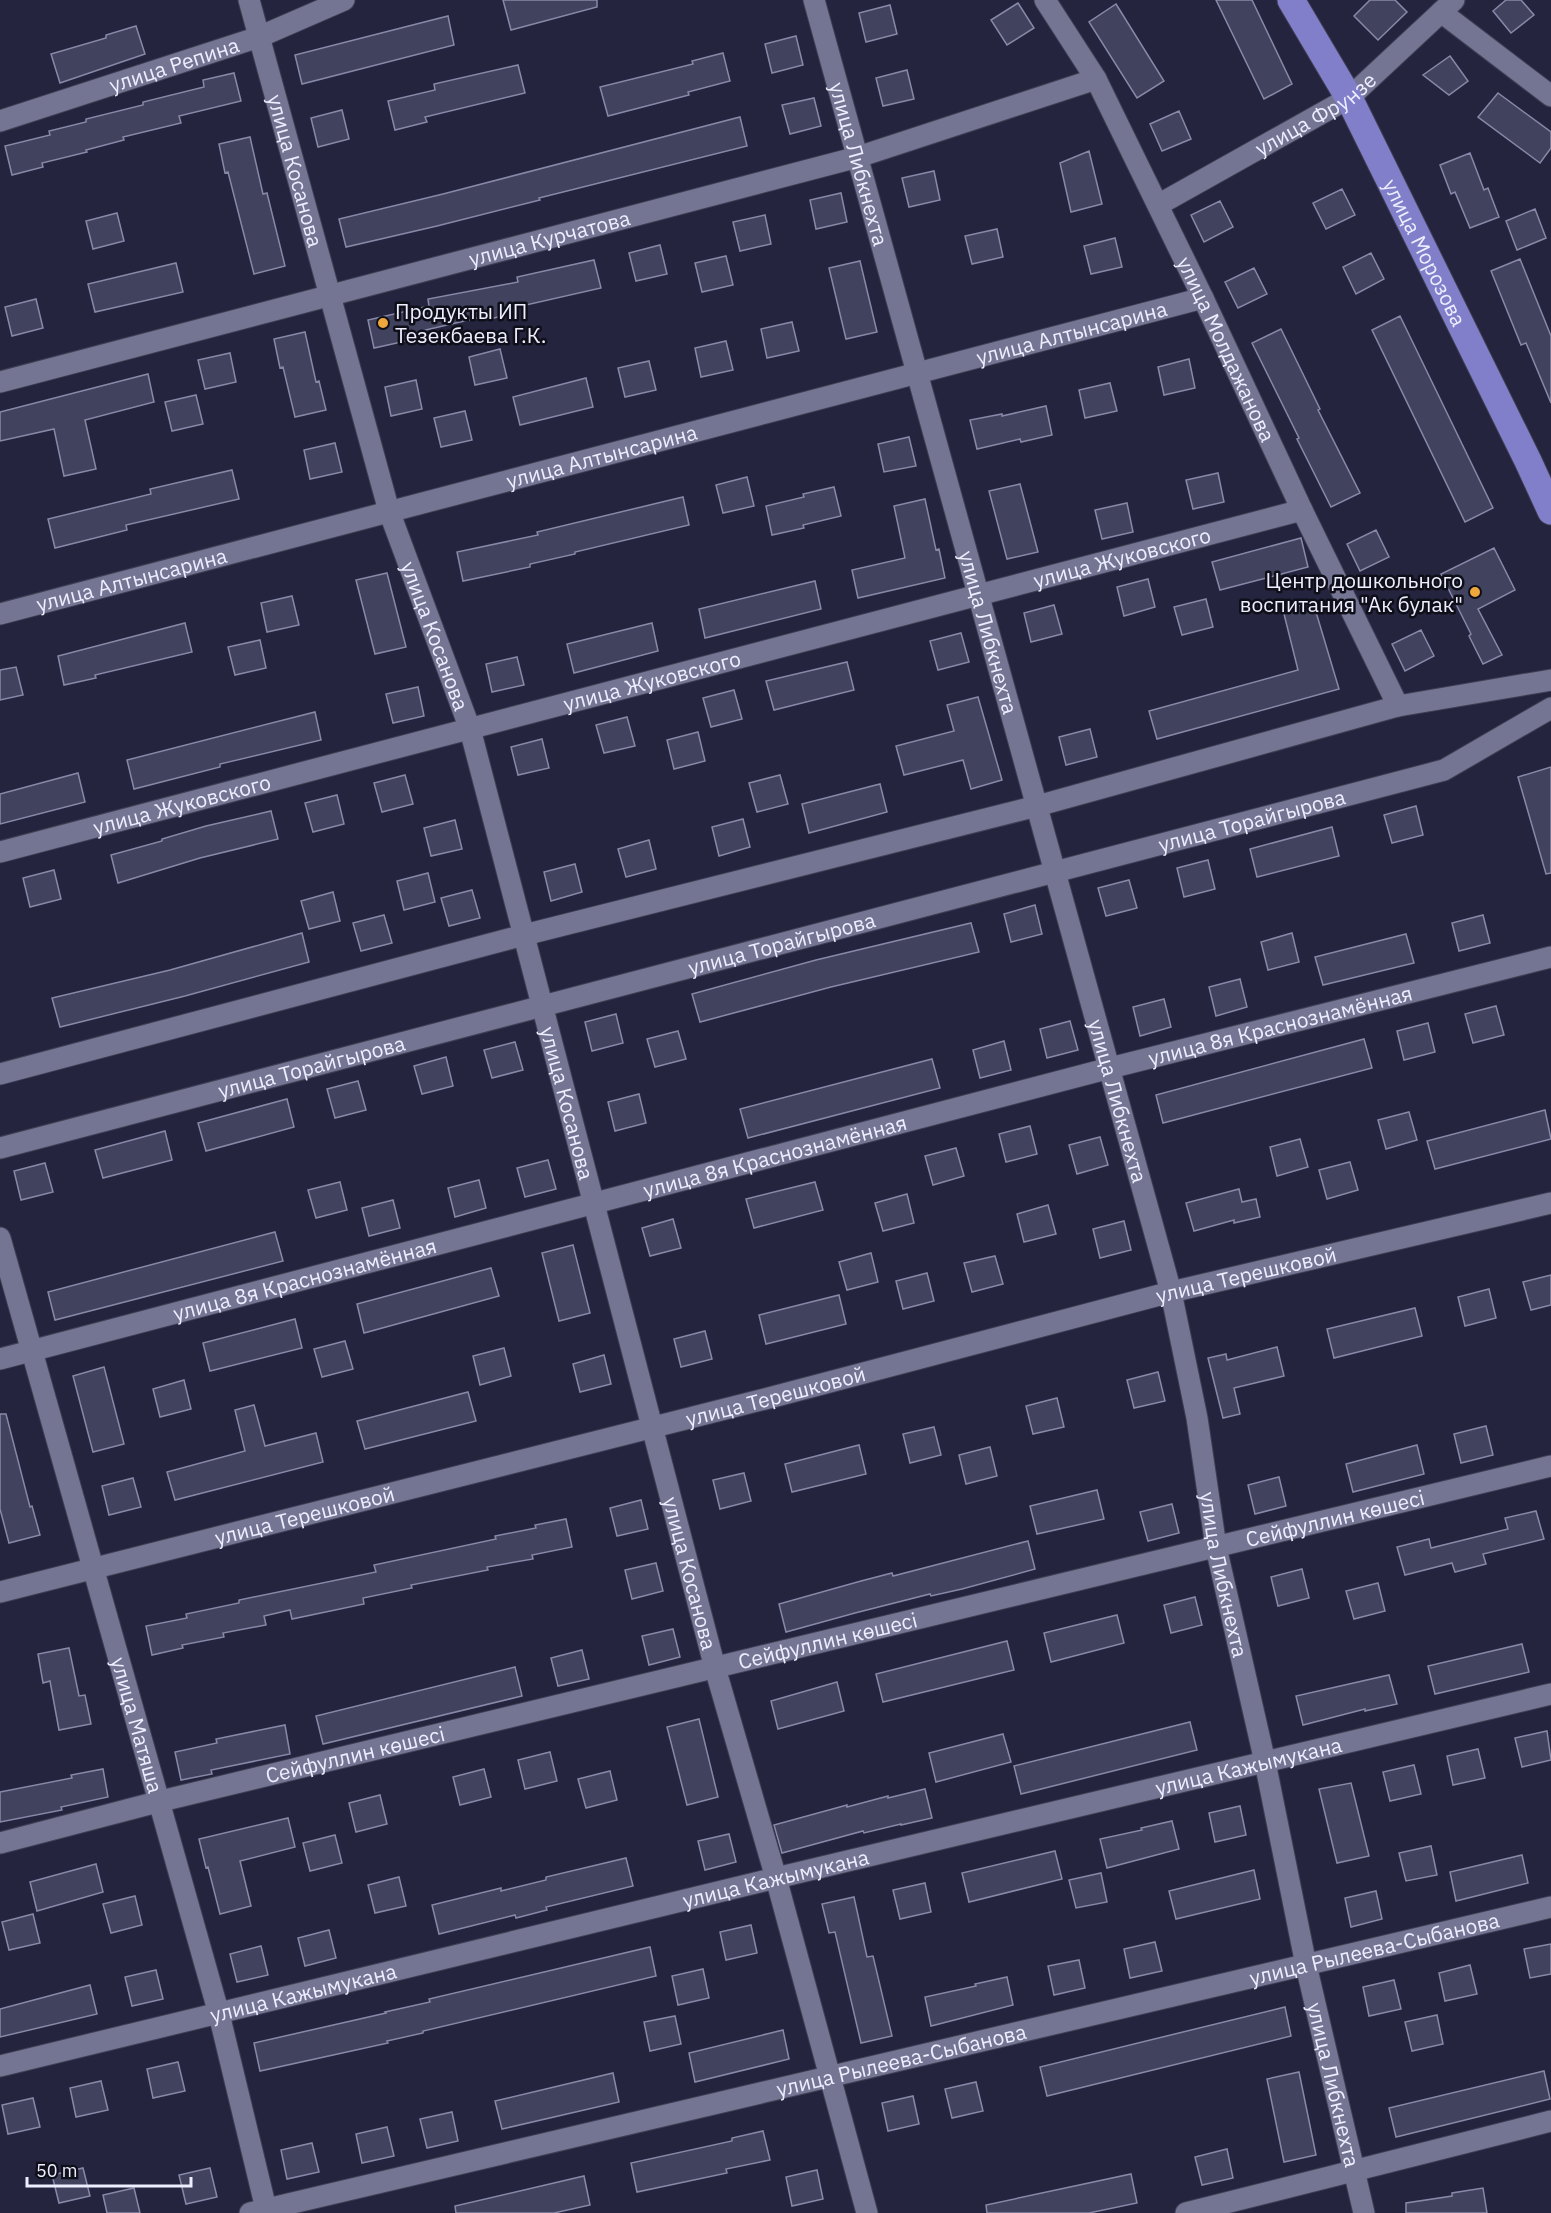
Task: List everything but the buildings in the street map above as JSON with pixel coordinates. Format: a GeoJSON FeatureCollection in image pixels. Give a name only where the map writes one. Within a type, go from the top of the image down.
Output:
{"type":"FeatureCollection","features":[{"type":"Feature","properties":{"kind":"main road","name":"улица Морозова"},"geometry":{"type":"LineString","coordinates":[[1292,0],[1349,98],[1551,511]]}},
{"type":"Feature","properties":{"kind":"street","name":"улица Косанова"},"geometry":{"type":"LineString","coordinates":[[249,0],[332,294],[389,511],[470,729],[715,1668],[776,1878],[867,2213]]}},
{"type":"Feature","properties":{"kind":"street","name":"улица Репина"},"geometry":{"type":"LineString","coordinates":[[0,121],[259,37],[344,0]]}},
{"type":"Feature","properties":{"kind":"street","name":"улица Либкнехта"},"geometry":{"type":"LineString","coordinates":[[814,0],[919,373],[977,596],[1171,1292],[1197,1418],[1216,1546],[1265,1762],[1306,1965],[1364,2213]]}},
{"type":"Feature","properties":{"kind":"street","name":"улица Молдажанова"},"geometry":{"type":"LineString","coordinates":[[1045,0],[1096,79],[1398,706]]}},
{"type":"Feature","properties":{"kind":"street","name":"улица Фрунзе"},"geometry":{"type":"LineString","coordinates":[[1158,205],[1349,98],[1448,6]]}},
{"type":"Feature","properties":{"kind":"street"},"geometry":{"type":"LineString","coordinates":[[1448,6],[1551,96]]}},
{"type":"Feature","properties":{"kind":"street","name":"улица Курчатова"},"geometry":{"type":"LineString","coordinates":[[0,382],[858,157],[1096,79]]}},
{"type":"Feature","properties":{"kind":"street","name":"улица Алтынсарина"},"geometry":{"type":"LineString","coordinates":[[0,614],[1203,298]]}},
{"type":"Feature","properties":{"kind":"street","name":"улица Жуковского"},"geometry":{"type":"LineString","coordinates":[[0,852],[1302,510]]}},
{"type":"Feature","properties":{"kind":"street"},"geometry":{"type":"LineString","coordinates":[[0,1074],[524,935],[1037,806],[1398,706],[1551,680]]}},
{"type":"Feature","properties":{"kind":"street","name":"улица Торайгырова"},"geometry":{"type":"LineString","coordinates":[[0,1148],[1444,770],[1551,708]]}},
{"type":"Feature","properties":{"kind":"street","name":"улица 8я Краснознамённая"},"geometry":{"type":"LineString","coordinates":[[0,1359],[1110,1068],[1551,957]]}},
{"type":"Feature","properties":{"kind":"street","name":"улица Терешковой"},"geometry":{"type":"LineString","coordinates":[[0,1592],[765,1399],[1171,1292],[1551,1203]]}},
{"type":"Feature","properties":{"kind":"street","name":"улица Матяша"},"geometry":{"type":"LineString","coordinates":[[0,1238],[92,1568],[161,1801],[219,2014],[261,2212]]}},
{"type":"Feature","properties":{"kind":"street","name":"Сейфуллин көшесі"},"geometry":{"type":"LineString","coordinates":[[0,1843],[161,1801],[1551,1466]]}},
{"type":"Feature","properties":{"kind":"street","name":"улица Кажымукана"},"geometry":{"type":"LineString","coordinates":[[0,2066],[776,1878],[1551,1694]]}},
{"type":"Feature","properties":{"kind":"street","name":"улица Рылеева-Сыбанова"},"geometry":{"type":"LineString","coordinates":[[261,2212],[1551,1907]]}},
{"type":"Feature","properties":{"kind":"street"},"geometry":{"type":"LineString","coordinates":[[1186,2213],[1551,2121]]}},
{"type":"Feature","properties":{"kind":"place","name":"Продукты ИП Тезекбаева Г.К."},"geometry":{"type":"Point","coordinates":[383,323]}},
{"type":"Feature","properties":{"kind":"place","name":"Центр дошкольного воспитания \"Ак булак\""},"geometry":{"type":"Point","coordinates":[1475,592]}}]}
